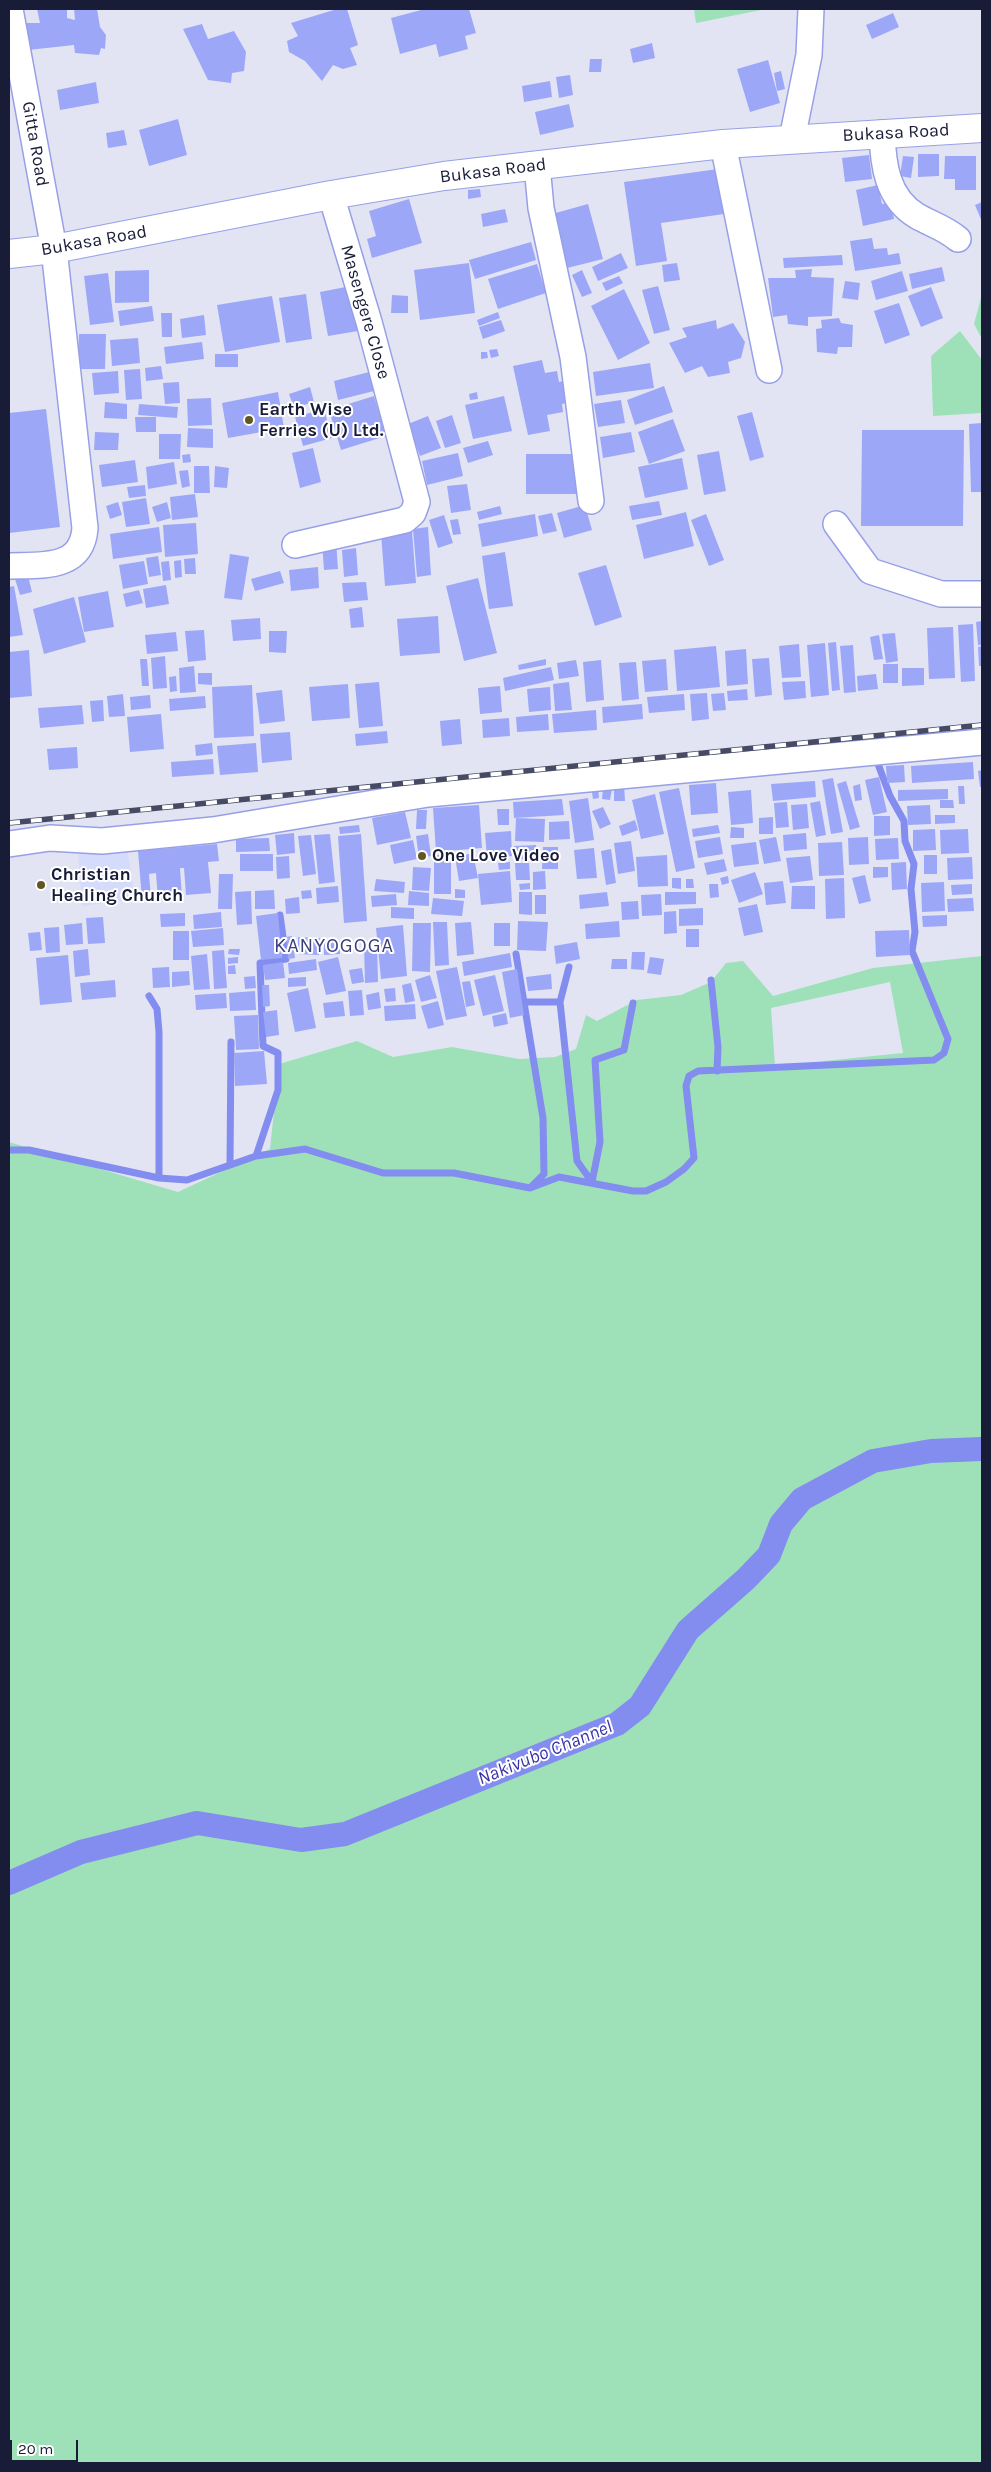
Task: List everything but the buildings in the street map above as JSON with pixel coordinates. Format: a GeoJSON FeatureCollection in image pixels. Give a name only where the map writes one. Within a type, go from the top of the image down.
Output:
{"type":"FeatureCollection","features":[{"type":"Feature","properties":{"kind":"street","name":"Gitta Road"},"geometry":{"type":"LineString","coordinates":[[9,566],[63,562],[77,554],[84,542],[85,528],[54,250],[10,9]]}},
{"type":"Feature","properties":{"kind":"street"},"geometry":{"type":"LineString","coordinates":[[792,139],[809,55],[811,9]]}},
{"type":"Feature","properties":{"kind":"street","name":"Bukasa Road"},"geometry":{"type":"LineString","coordinates":[[9,254],[54,250],[331,195],[444,176],[724,144],[982,128]]}},
{"type":"Feature","properties":{"kind":"street"},"geometry":{"type":"LineString","coordinates":[[882,134],[883,161],[888,182],[897,197],[905,208],[943,228],[958,239]]}},
{"type":"Feature","properties":{"kind":"street"},"geometry":{"type":"LineString","coordinates":[[724,144],[769,370]]}},
{"type":"Feature","properties":{"kind":"street"},"geometry":{"type":"LineString","coordinates":[[537,166],[541,208],[573,357],[591,501]]}},
{"type":"Feature","properties":{"kind":"street","name":"Masengere Close"},"geometry":{"type":"LineString","coordinates":[[295,545],[405,520],[413,513],[417,502],[369,322],[331,195]]}},
{"type":"Feature","properties":{"kind":"street"},"geometry":{"type":"LineString","coordinates":[[836,524],[870,571],[941,594],[982,594]]}},
{"type":"Feature","properties":{"kind":"street"},"geometry":{"type":"LineString","coordinates":[[9,844],[50,838],[102,842],[204,831],[428,794],[982,742]]}},
{"type":"Feature","properties":{"kind":"shaded area"},"geometry":{"type":"Polygon","coordinates":[[[127,847],[135,899],[82,906],[78,852],[127,847]]]}},
{"type":"Feature","properties":{"kind":"green space"},"geometry":{"type":"Polygon","coordinates":[[[694,9],[766,9],[696,23],[694,9]]]}},
{"type":"Feature","properties":{"kind":"green space"},"geometry":{"type":"Polygon","coordinates":[[[982,294],[982,339],[974,324],[982,294]]]}},
{"type":"Feature","properties":{"kind":"green space"},"geometry":{"type":"Polygon","coordinates":[[[960,331],[982,360],[982,413],[933,416],[931,356],[960,331]]]}},
{"type":"Feature","properties":{"kind":"green space"},"geometry":{"type":"Polygon","coordinates":[[[982,956],[982,2463],[9,2463],[9,1142],[178,1192],[270,1149],[279,1064],[357,1041],[393,1057],[452,1047],[519,1059],[555,1057],[576,1049],[586,1015],[597,1021],[637,1000],[681,995],[711,982],[726,963],[743,961],[773,996],[873,968],[982,956]],[[890,982],[771,1008],[775,1066],[903,1053],[890,982]]]}},
{"type":"Feature","properties":{"kind":"waterway"},"geometry":{"type":"LineString","coordinates":[[9,1150],[29,1150],[159,1178],[187,1180],[256,1156],[305,1149],[383,1173],[454,1173],[530,1188],[559,1177],[633,1191],[646,1191],[666,1182],[684,1169],[694,1158],[686,1086],[689,1076],[698,1071],[934,1060],[944,1053],[948,1039],[912,951],[915,932],[911,889],[914,864],[905,841],[904,821],[890,796],[875,756]]}},
{"type":"Feature","properties":{"kind":"waterway"},"geometry":{"type":"LineString","coordinates":[[256,1156],[278,1090],[278,1053],[263,1046],[260,963],[286,959],[280,915]]}},
{"type":"Feature","properties":{"kind":"waterway"},"geometry":{"type":"LineString","coordinates":[[516,954],[543,1118],[544,1174],[531,1187]]}},
{"type":"Feature","properties":{"kind":"waterway"},"geometry":{"type":"LineString","coordinates":[[569,967],[560,1002],[577,1161],[592,1182]]}},
{"type":"Feature","properties":{"kind":"waterway"},"geometry":{"type":"LineString","coordinates":[[711,980],[718,1047],[717,1071]]}},
{"type":"Feature","properties":{"kind":"waterway"},"geometry":{"type":"LineString","coordinates":[[149,996],[157,1009],[159,1032],[159,1178]]}},
{"type":"Feature","properties":{"kind":"waterway"},"geometry":{"type":"LineString","coordinates":[[525,1002],[560,1002]]}},
{"type":"Feature","properties":{"kind":"waterway"},"geometry":{"type":"LineString","coordinates":[[592,1182],[600,1142],[595,1060],[624,1050],[633,1003]]}},
{"type":"Feature","properties":{"kind":"waterway"},"geometry":{"type":"LineString","coordinates":[[230,1165],[231,1042]]}},
{"type":"Feature","properties":{"kind":"waterway","name":"Nakivubo Channel"},"geometry":{"type":"LineString","coordinates":[[9,1883],[81,1852],[197,1823],[301,1840],[345,1834],[617,1724],[640,1706],[688,1630],[746,1579],[769,1555],[781,1524],[802,1499],[873,1461],[931,1451],[982,1449]]}},
{"type":"Feature","properties":{"kind":"railway"},"geometry":{"type":"LineString","coordinates":[[9,823],[982,725]]}},
{"type":"Feature","properties":{"kind":"place","name":"Earth Wise Ferries (U) Ltd."},"geometry":{"type":"Point","coordinates":[249,420]}},
{"type":"Feature","properties":{"kind":"place","name":"One Love Video"},"geometry":{"type":"Point","coordinates":[422,856]}},
{"type":"Feature","properties":{"kind":"place","name":"Christian Healing Church"},"geometry":{"type":"Point","coordinates":[41,885]}},
{"type":"Feature","properties":{"kind":"district","name":"KANYOGOGA"},"geometry":{"type":"Point","coordinates":[334,946]}}]}
